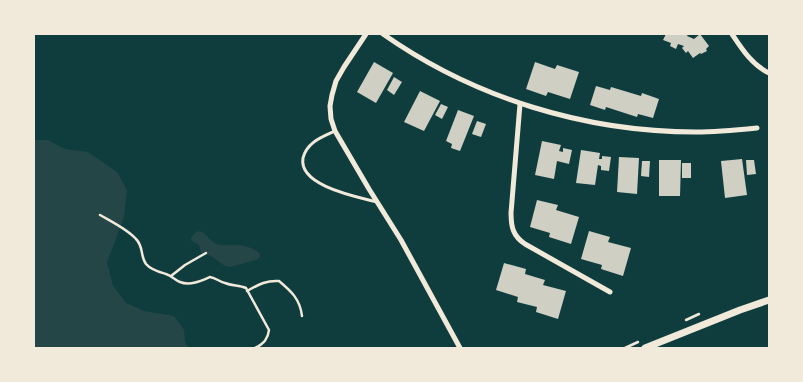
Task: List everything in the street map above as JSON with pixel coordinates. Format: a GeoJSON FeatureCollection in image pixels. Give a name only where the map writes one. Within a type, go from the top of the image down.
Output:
{"type":"FeatureCollection","features":[{"type":"Feature","properties":{"kind":"street"},"geometry":{"type":"LineString","coordinates":[[366,34],[336,81],[330,106],[331,119],[335,132],[415,264],[460,348]]}},
{"type":"Feature","properties":{"kind":"street"},"geometry":{"type":"LineString","coordinates":[[383,34],[418,57],[485,90],[520,104],[578,120],[637,129],[667,131],[697,132],[757,128]]}},
{"type":"Feature","properties":{"kind":"street"},"geometry":{"type":"LineString","coordinates":[[732,34],[754,62],[769,73]]}},
{"type":"Feature","properties":{"kind":"street"},"geometry":{"type":"LineString","coordinates":[[520,104],[511,213],[514,233],[525,244],[610,292]]}},
{"type":"Feature","properties":{"kind":"street"},"geometry":{"type":"LineString","coordinates":[[644,348],[769,300]]}},
{"type":"Feature","properties":{"kind":"lane"},"geometry":{"type":"LineString","coordinates":[[335,132],[313,142],[309,146],[304,157],[304,170],[307,175],[319,183],[338,191],[378,202]]}},
{"type":"Feature","properties":{"kind":"path"},"geometry":{"type":"LineString","coordinates":[[100,215],[136,238],[142,249],[143,259],[151,269],[171,276],[180,283],[198,282],[210,277],[246,288],[269,330],[265,342],[255,348]]}},
{"type":"Feature","properties":{"kind":"path"},"geometry":{"type":"LineString","coordinates":[[171,276],[185,265],[206,253]]}},
{"type":"Feature","properties":{"kind":"path"},"geometry":{"type":"LineString","coordinates":[[247,291],[261,283],[271,280],[279,281],[298,299],[302,316]]}},
{"type":"Feature","properties":{"kind":"shaded area"},"geometry":{"type":"Polygon","coordinates":[[[34,140],[48,140],[65,149],[88,152],[117,172],[127,190],[124,217],[107,262],[113,286],[126,303],[144,311],[174,316],[184,330],[185,342],[189,348],[34,348],[34,140]]]}},
{"type":"Feature","properties":{"kind":"shaded area"},"geometry":{"type":"Polygon","coordinates":[[[200,231],[217,244],[249,247],[258,252],[260,257],[256,260],[230,267],[225,266],[211,256],[201,252],[199,245],[191,240],[196,232],[200,231]]]}},
{"type":"Feature","properties":{"kind":"building"},"geometry":{"type":"Polygon","coordinates":[[[666,34],[688,34],[687,36],[694,39],[700,34],[709,46],[706,49],[707,51],[693,58],[688,51],[686,53],[682,48],[684,46],[678,44],[676,49],[670,46],[671,43],[663,40],[666,34]]]}},
{"type":"Feature","properties":{"kind":"building"},"geometry":{"type":"Polygon","coordinates":[[[374,62],[393,73],[376,103],[357,92],[374,62]]]}},
{"type":"Feature","properties":{"kind":"building"},"geometry":{"type":"Polygon","coordinates":[[[535,62],[555,69],[557,65],[579,72],[570,99],[548,92],[546,96],[526,89],[535,62]]]}},
{"type":"Feature","properties":{"kind":"building"},"geometry":{"type":"Polygon","coordinates":[[[394,77],[402,82],[394,95],[387,90],[394,77]]]}},
{"type":"Feature","properties":{"kind":"building"},"geometry":{"type":"Polygon","coordinates":[[[596,86],[610,90],[611,87],[641,96],[642,93],[659,99],[653,118],[638,114],[637,117],[606,107],[605,110],[590,105],[596,86]]]}},
{"type":"Feature","properties":{"kind":"building"},"geometry":{"type":"Polygon","coordinates":[[[420,91],[440,101],[424,131],[404,122],[420,91]]]}},
{"type":"Feature","properties":{"kind":"building"},"geometry":{"type":"Polygon","coordinates":[[[441,104],[448,107],[442,119],[435,115],[441,104]]]}},
{"type":"Feature","properties":{"kind":"building"},"geometry":{"type":"Polygon","coordinates":[[[458,110],[474,116],[460,151],[451,148],[452,144],[446,141],[458,110]]]}},
{"type":"Feature","properties":{"kind":"building"},"geometry":{"type":"Polygon","coordinates":[[[477,121],[486,124],[481,137],[472,134],[477,121]]]}},
{"type":"Feature","properties":{"kind":"building"},"geometry":{"type":"Polygon","coordinates":[[[542,141],[561,145],[559,151],[563,152],[563,148],[572,150],[569,164],[557,161],[554,179],[535,175],[542,141]]]}},
{"type":"Feature","properties":{"kind":"building"},"geometry":{"type":"Polygon","coordinates":[[[581,150],[600,153],[599,159],[602,159],[602,156],[611,157],[609,171],[601,170],[601,166],[598,165],[595,185],[576,183],[581,150]]]}},
{"type":"Feature","properties":{"kind":"building"},"geometry":{"type":"Polygon","coordinates":[[[619,157],[639,158],[637,194],[617,192],[619,157]]]}},
{"type":"Feature","properties":{"kind":"building"},"geometry":{"type":"Polygon","coordinates":[[[742,159],[747,195],[725,198],[721,161],[742,159]]]}},
{"type":"Feature","properties":{"kind":"building"},"geometry":{"type":"Polygon","coordinates":[[[659,160],[681,160],[680,196],[659,196],[659,160]]]}},
{"type":"Feature","properties":{"kind":"building"},"geometry":{"type":"Polygon","coordinates":[[[746,160],[754,160],[756,174],[747,175],[746,160]]]}},
{"type":"Feature","properties":{"kind":"building"},"geometry":{"type":"Polygon","coordinates":[[[642,161],[650,161],[649,177],[641,176],[642,161]]]}},
{"type":"Feature","properties":{"kind":"building"},"geometry":{"type":"Polygon","coordinates":[[[682,163],[691,163],[691,178],[682,178],[682,163]]]}},
{"type":"Feature","properties":{"kind":"building"},"geometry":{"type":"Polygon","coordinates":[[[537,200],[558,205],[556,210],[579,217],[571,244],[549,237],[550,233],[530,227],[537,200]]]}},
{"type":"Feature","properties":{"kind":"building"},"geometry":{"type":"Polygon","coordinates":[[[589,231],[610,237],[608,242],[631,248],[623,276],[601,269],[602,265],[581,259],[589,231]]]}},
{"type":"Feature","properties":{"kind":"building"},"geometry":{"type":"Polygon","coordinates":[[[504,263],[526,269],[525,274],[545,280],[543,285],[566,291],[558,319],[536,312],[537,307],[517,302],[518,297],[496,290],[504,263]]]}}]}
